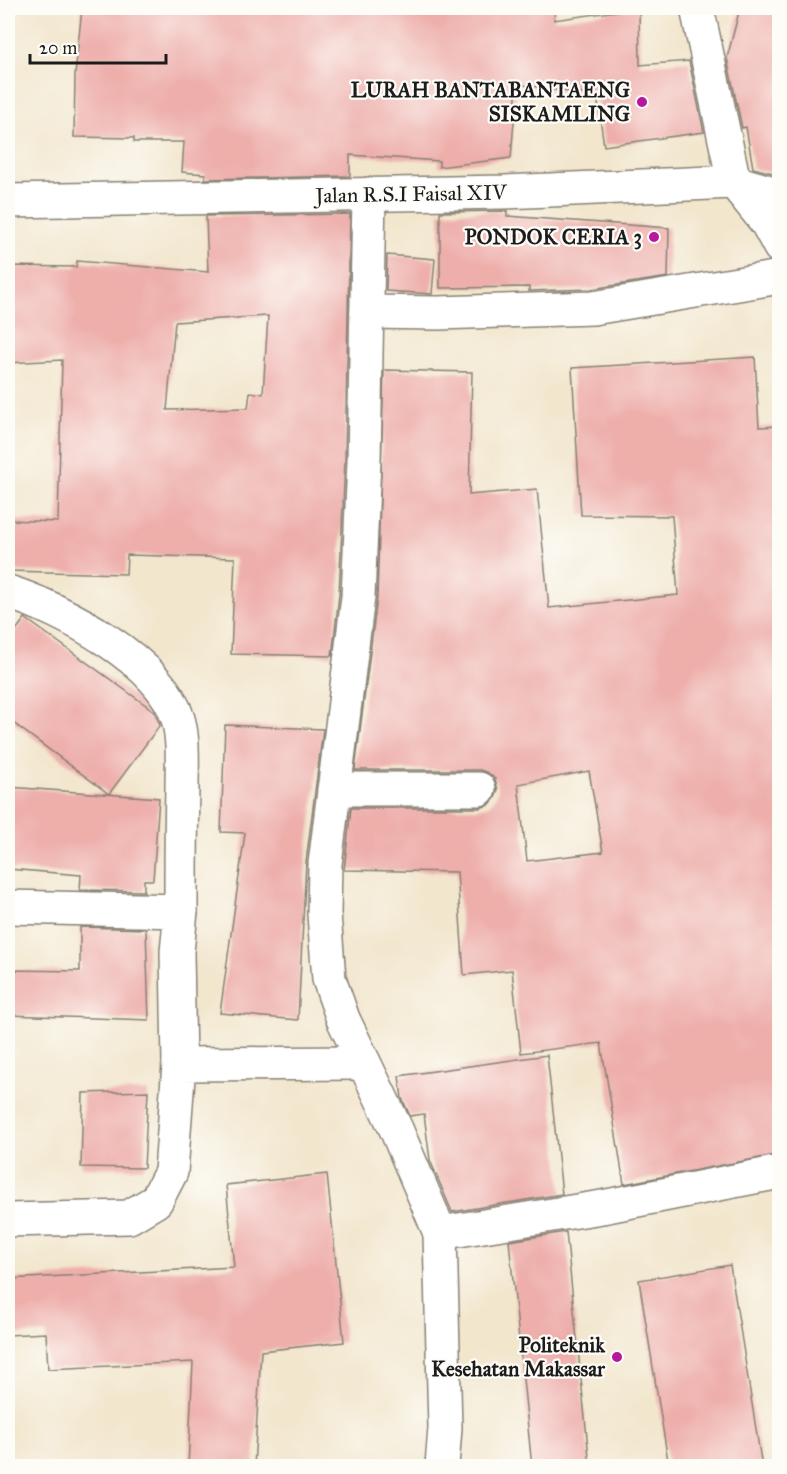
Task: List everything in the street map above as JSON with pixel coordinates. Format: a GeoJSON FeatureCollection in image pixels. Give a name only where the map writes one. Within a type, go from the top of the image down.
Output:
{"type":"FeatureCollection","features":[{"type":"Feature","properties":{"kind":"street"},"geometry":{"type":"LineString","coordinates":[[697,8],[734,182],[767,223],[780,247]]}},
{"type":"Feature","properties":{"kind":"street","name":"Jalan R.S.I Faisal XIV"},"geometry":{"type":"LineString","coordinates":[[8,201],[504,192],[734,182],[780,195]]}},
{"type":"Feature","properties":{"kind":"street"},"geometry":{"type":"LineString","coordinates":[[369,195],[364,461],[358,597],[324,864],[324,914],[329,979],[343,1019],[396,1129],[440,1233],[445,1428],[442,1467]]}},
{"type":"Feature","properties":{"kind":"street"},"geometry":{"type":"LineString","coordinates":[[367,312],[438,313],[593,308],[780,277]]}},
{"type":"Feature","properties":{"kind":"street"},"geometry":{"type":"LineString","coordinates":[[8,592],[37,602],[81,624],[129,657],[162,690],[173,709],[178,719],[182,758],[181,911],[177,952],[179,1064],[171,1172],[156,1201],[129,1217],[8,1220]]}},
{"type":"Feature","properties":{"kind":"street"},"geometry":{"type":"LineString","coordinates":[[334,789],[479,789]]}},
{"type":"Feature","properties":{"kind":"street"},"geometry":{"type":"LineString","coordinates":[[8,907],[181,911]]}},
{"type":"Feature","properties":{"kind":"street"},"geometry":{"type":"LineString","coordinates":[[179,1064],[364,1063]]}},
{"type":"Feature","properties":{"kind":"street"},"geometry":{"type":"LineString","coordinates":[[440,1233],[602,1207],[780,1172]]}},
{"type":"Feature","properties":{"kind":"building"},"geometry":{"type":"Polygon","coordinates":[[[82,8],[555,8],[554,20],[639,8],[640,65],[689,61],[704,132],[604,146],[597,96],[517,84],[511,158],[439,167],[439,161],[350,155],[350,176],[205,179],[205,174],[182,172],[184,142],[134,142],[134,138],[74,137],[75,75],[82,8]]]}},
{"type":"Feature","properties":{"kind":"building"},"geometry":{"type":"Polygon","coordinates":[[[740,8],[780,8],[780,175],[753,168],[746,127],[742,128],[727,58],[740,8]]]}},
{"type":"Feature","properties":{"kind":"building"},"geometry":{"type":"Polygon","coordinates":[[[507,211],[507,216],[669,228],[668,277],[591,289],[529,291],[529,287],[440,288],[440,212],[507,211]]]}},
{"type":"Feature","properties":{"kind":"building"},"geometry":{"type":"Polygon","coordinates":[[[350,214],[345,460],[339,595],[332,656],[231,654],[235,558],[127,555],[126,574],[8,571],[8,520],[58,522],[62,360],[8,363],[8,266],[76,267],[77,261],[208,272],[206,216],[350,214]],[[268,316],[175,322],[167,410],[248,408],[250,392],[263,394],[268,316]]]}},
{"type":"Feature","properties":{"kind":"building"},"geometry":{"type":"Polygon","coordinates":[[[387,255],[435,259],[432,294],[386,291],[387,255]]]}},
{"type":"Feature","properties":{"kind":"building"},"geometry":{"type":"Polygon","coordinates":[[[755,357],[759,427],[780,426],[780,1154],[624,1184],[601,1043],[521,1053],[512,970],[464,975],[457,872],[344,870],[351,808],[479,808],[489,805],[498,790],[495,779],[480,770],[355,770],[377,598],[384,370],[472,372],[469,495],[537,489],[549,608],[678,595],[672,516],[581,515],[572,368],[755,357]],[[589,771],[518,784],[527,861],[603,852],[589,771]]]}},
{"type":"Feature","properties":{"kind":"building"},"geometry":{"type":"Polygon","coordinates":[[[25,618],[154,711],[160,725],[109,794],[8,719],[8,641],[25,618]]]}},
{"type":"Feature","properties":{"kind":"building"},"geometry":{"type":"Polygon","coordinates":[[[225,725],[323,729],[306,862],[298,1020],[220,1013],[245,833],[221,832],[225,725]]]}},
{"type":"Feature","properties":{"kind":"building"},"geometry":{"type":"Polygon","coordinates":[[[8,787],[159,798],[153,880],[144,880],[144,891],[80,890],[81,875],[8,869],[8,787]]]}},
{"type":"Feature","properties":{"kind":"building"},"geometry":{"type":"Polygon","coordinates":[[[80,927],[146,929],[149,1020],[8,1015],[8,970],[80,971],[80,927]]]}},
{"type":"Feature","properties":{"kind":"building"},"geometry":{"type":"Polygon","coordinates":[[[547,1055],[562,1194],[452,1212],[430,1160],[424,1114],[410,1116],[402,1098],[399,1076],[547,1055]]]}},
{"type":"Feature","properties":{"kind":"building"},"geometry":{"type":"Polygon","coordinates":[[[148,1091],[144,1168],[81,1167],[83,1093],[148,1091]]]}},
{"type":"Feature","properties":{"kind":"building"},"geometry":{"type":"Polygon","coordinates":[[[327,1174],[344,1342],[261,1351],[254,1467],[188,1467],[193,1362],[48,1369],[46,1333],[8,1335],[8,1279],[234,1267],[226,1185],[327,1174]]]}},
{"type":"Feature","properties":{"kind":"building"},"geometry":{"type":"Polygon","coordinates":[[[566,1232],[590,1467],[532,1467],[509,1241],[566,1232]]]}},
{"type":"Feature","properties":{"kind":"building"},"geometry":{"type":"Polygon","coordinates":[[[730,1265],[762,1467],[669,1467],[639,1280],[730,1265]]]}},
{"type":"Feature","properties":{"kind":"place","name":"LURAH BANTABANTAENG SISKAMLING"},"geometry":{"type":"Point","coordinates":[642,102]}},
{"type":"Feature","properties":{"kind":"place","name":"PONDOK CERIA 3"},"geometry":{"type":"Point","coordinates":[654,237]}},
{"type":"Feature","properties":{"kind":"place","name":"Politeknik Kesehatan Makassar"},"geometry":{"type":"Point","coordinates":[617,1357]}}]}
